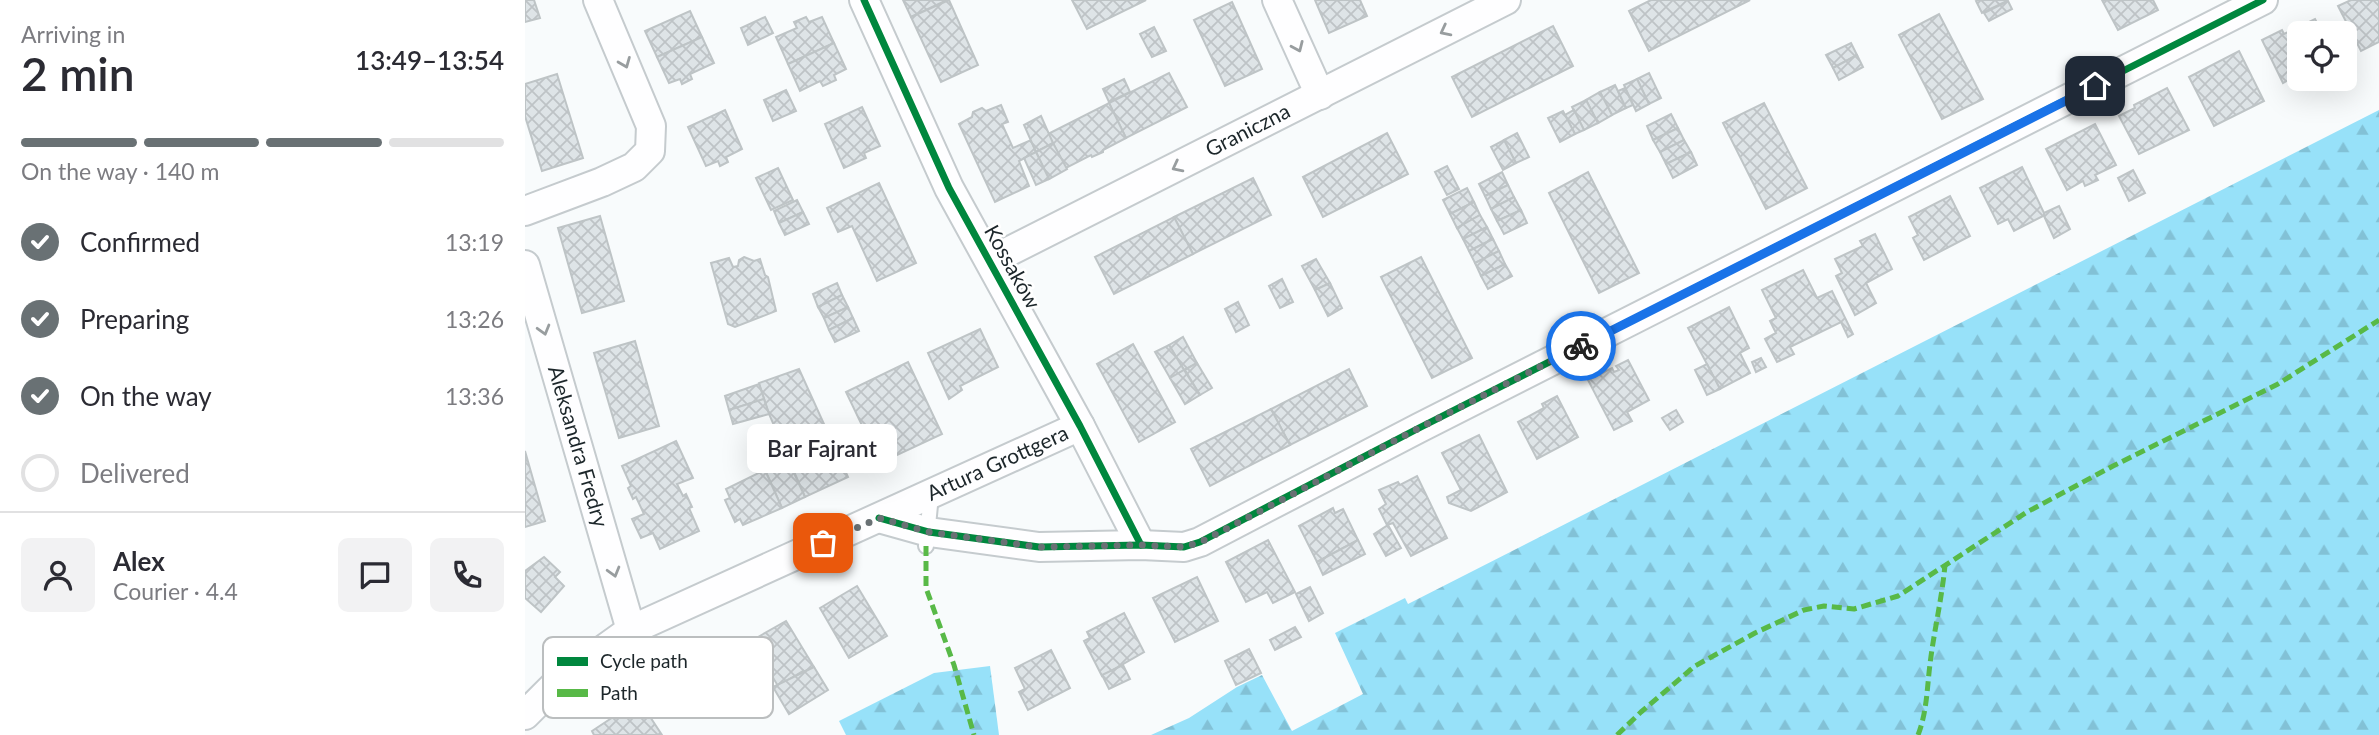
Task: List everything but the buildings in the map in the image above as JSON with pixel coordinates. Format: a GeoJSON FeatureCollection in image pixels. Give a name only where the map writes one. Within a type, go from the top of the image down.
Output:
{"type":"FeatureCollection","features":[{"type":"Feature","properties":{"kind":"street"},"geometry":{"type":"LineString","coordinates":[[525,211],[634,167],[650,151],[651,126],[598,0]]}},
{"type":"Feature","properties":{"kind":"street","name":"Kossaków"},"geometry":{"type":"LineString","coordinates":[[864,0],[949,188],[1080,426],[1140,545]]}},
{"type":"Feature","properties":{"kind":"street"},"geometry":{"type":"LineString","coordinates":[[1277,0],[1320,95]]}},
{"type":"Feature","properties":{"kind":"street","name":"Graniczna"},"geometry":{"type":"LineString","coordinates":[[990,261],[1506,0]]}},
{"type":"Feature","properties":{"kind":"street","name":"Artura Grottgera"},"geometry":{"type":"LineString","coordinates":[[879,518],[927,539],[1039,547],[1184,547],[1201,542],[1419,428],[2263,0]]}},
{"type":"Feature","properties":{"kind":"street","name":"Aleksandra Fredry"},"geometry":{"type":"LineString","coordinates":[[525,264],[631,630]]}},
{"type":"Feature","properties":{"kind":"street","name":"Artura Grottgera"},"geometry":{"type":"LineString","coordinates":[[621,637],[631,630],[1080,426]]}},
{"type":"Feature","properties":{"kind":"street","name":"Artura Grottgera"},"geometry":{"type":"LineString","coordinates":[[525,715],[543,697]]}},
{"type":"Feature","properties":{"kind":"lane"},"geometry":{"type":"LineString","coordinates":[[927,539],[931,495]]}},
{"type":"Feature","properties":{"kind":"green space"},"geometry":{"type":"Polygon","coordinates":[[[2379,110],[2379,735],[1151,735],[1189,718],[1237,687],[1262,675],[1292,731],[1363,694],[1335,633],[1405,598],[1408,604],[2379,110]]]}},
{"type":"Feature","properties":{"kind":"green space"},"geometry":{"type":"Polygon","coordinates":[[[990,666],[999,735],[846,735],[839,721],[934,673],[990,666]]]}},
{"type":"Feature","properties":{"kind":"marked path"},"geometry":{"type":"LineString","coordinates":[[1617,735],[1695,666],[1755,633],[1804,610],[1824,606],[1854,609],[1898,596],[2027,512],[2278,384],[2379,320]]}},
{"type":"Feature","properties":{"kind":"marked path"},"geometry":{"type":"LineString","coordinates":[[926,546],[926,588],[954,665],[974,735]]}},
{"type":"Feature","properties":{"kind":"marked path"},"geometry":{"type":"LineString","coordinates":[[1918,735],[1925,709],[1945,565]]}},
{"type":"Feature","properties":{"kind":"cycle path"},"geometry":{"type":"LineString","coordinates":[[864,0],[949,188],[1080,426],[1141,545]]}},
{"type":"Feature","properties":{"kind":"cycle path"},"geometry":{"type":"LineString","coordinates":[[879,518],[929,532],[1039,547],[1184,547],[1200,542],[2263,0]]}},
{"type":"Feature","properties":{"kind":"way so far"},"geometry":{"type":"LineString","coordinates":[[823,543],[879,518],[929,532],[1039,547],[1184,547],[1201,542],[1581,346]]}},
{"type":"Feature","properties":{"kind":"place","name":"Bar Fajrant"},"geometry":{"type":"Point","coordinates":[823,543]}},
{"type":"Feature","properties":{"kind":"route"},"geometry":{"type":"LineString","coordinates":[[1581,346],[2095,86]]}}]}
